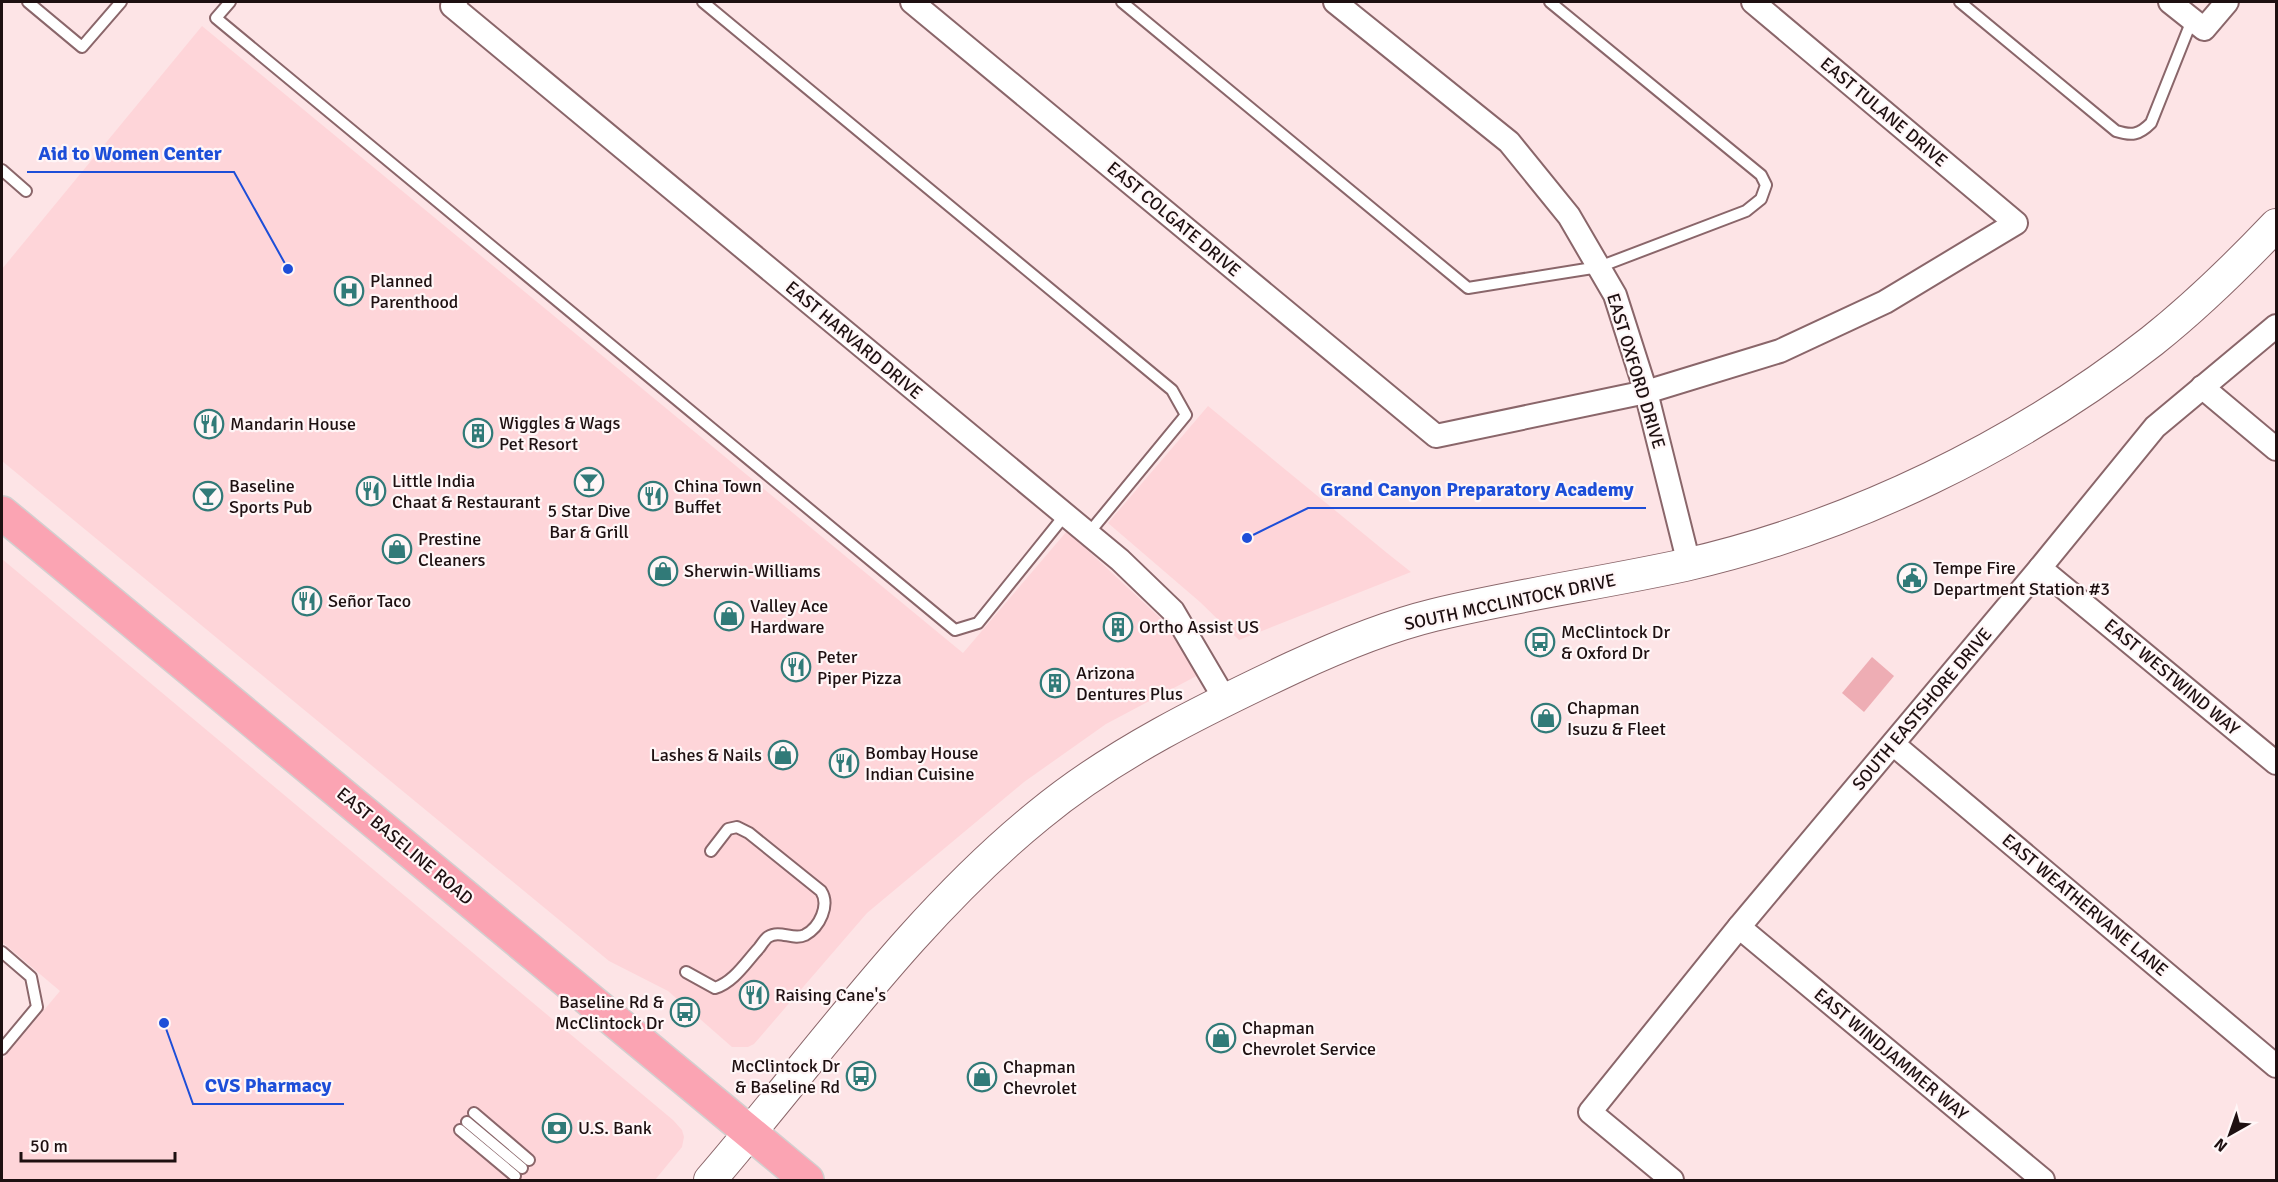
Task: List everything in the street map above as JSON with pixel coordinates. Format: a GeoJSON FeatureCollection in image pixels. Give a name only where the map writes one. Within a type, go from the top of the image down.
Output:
{"type":"FeatureCollection","features":[{"type":"Feature","properties":{"kind":"main road","name":"SOUTH MCCLINTOCK DRIVE"},"geometry":{"type":"LineString","coordinates":[[710,1180],[920,928],[1038,815],[1102,770],[1159,735],[1295,666],[1430,616],[1689,564],[1770,541],[1861,509],[1909,488],[1999,442],[2085,389],[2152,340],[2214,287],[2277,225]]}},
{"type":"Feature","properties":{"kind":"main road","name":"EAST BASELINE ROAD"},"geometry":{"type":"LineString","coordinates":[[2,513],[807,1180]]}},
{"type":"Feature","properties":{"kind":"street","name":"EAST COLGATE DRIVE"},"geometry":{"type":"LineString","coordinates":[[912,2],[1436,436],[1646,392]]}},
{"type":"Feature","properties":{"kind":"street","name":"EAST OXFORD DRIVE"},"geometry":{"type":"LineString","coordinates":[[1335,2],[1509,142],[1569,216],[1615,296],[1646,392],[1689,564]]}},
{"type":"Feature","properties":{"kind":"street","name":"EAST TULANE DRIVE"},"geometry":{"type":"LineString","coordinates":[[1646,392],[1790,346],[1885,302],[2016,223],[1753,2]]}},
{"type":"Feature","properties":{"kind":"street"},"geometry":{"type":"LineString","coordinates":[[2170,2],[2198,25],[2227,2]]}},
{"type":"Feature","properties":{"kind":"street","name":"EAST HARVARD DRIVE"},"geometry":{"type":"LineString","coordinates":[[454,4],[1120,560],[1173,611],[1226,701]]}},
{"type":"Feature","properties":{"kind":"street","name":"SOUTH EASTSHORE DRIVE"},"geometry":{"type":"LineString","coordinates":[[1672,1180],[1590,1112],[1739,927],[2155,427],[2277,326]]}},
{"type":"Feature","properties":{"kind":"street"},"geometry":{"type":"LineString","coordinates":[[2202,387],[2277,449]]}},
{"type":"Feature","properties":{"kind":"street","name":"EAST WESTWIND WAY"},"geometry":{"type":"LineString","coordinates":[[2040,568],[2277,764]]}},
{"type":"Feature","properties":{"kind":"street","name":"EAST WEATHERVANE LANE"},"geometry":{"type":"LineString","coordinates":[[1893,744],[2277,1066]]}},
{"type":"Feature","properties":{"kind":"street","name":"EAST WINDJAMMER WAY"},"geometry":{"type":"LineString","coordinates":[[1739,927],[2043,1180]]}},
{"type":"Feature","properties":{"kind":"lane"},"geometry":{"type":"LineString","coordinates":[[28,2],[82,47],[121,2]]}},
{"type":"Feature","properties":{"kind":"lane"},"geometry":{"type":"LineString","coordinates":[[230,2],[216,18],[955,630],[978,623],[1065,515]]}},
{"type":"Feature","properties":{"kind":"lane"},"geometry":{"type":"LineString","coordinates":[[703,2],[1172,390],[1186,416],[1088,534]]}},
{"type":"Feature","properties":{"kind":"lane"},"geometry":{"type":"LineString","coordinates":[[1122,2],[1468,288],[1599,267],[1746,211],[1761,200],[1766,185],[1761,175],[1551,2]]}},
{"type":"Feature","properties":{"kind":"lane"},"geometry":{"type":"LineString","coordinates":[[1960,2],[2116,130],[2131,135],[2142,132],[2151,123],[2198,25]]}},
{"type":"Feature","properties":{"kind":"lane"},"geometry":{"type":"LineString","coordinates":[[2,170],[26,191]]}},
{"type":"Feature","properties":{"kind":"lane"},"geometry":{"type":"LineString","coordinates":[[686,972],[715,988],[726,985],[769,936],[781,934],[795,937],[806,934],[825,910],[826,898],[821,891],[749,833],[737,827],[728,829],[711,851]]}},
{"type":"Feature","properties":{"kind":"lane"},"geometry":{"type":"LineString","coordinates":[[2,952],[31,977],[37,1007],[2,1049]]}},
{"type":"Feature","properties":{"kind":"lane"},"geometry":{"type":"LineString","coordinates":[[522,1168],[467,1122],[522,1168]]}},
{"type":"Feature","properties":{"kind":"shaded area"},"geometry":{"type":"Polygon","coordinates":[[[202,26],[963,653],[1067,531],[1172,629],[1202,673],[1106,724],[1024,782],[867,913],[754,1044],[748,1047],[732,1047],[668,991],[609,961],[2,461],[2,269],[202,26]]]}},
{"type":"Feature","properties":{"kind":"shaded area"},"geometry":{"type":"Polygon","coordinates":[[[1208,406],[1411,572],[1239,640],[1200,602],[1108,523],[1208,406]]]}},
{"type":"Feature","properties":{"kind":"shaded area"},"geometry":{"type":"Polygon","coordinates":[[[2,559],[673,1120],[682,1130],[684,1137],[682,1147],[655,1180],[2,1180],[2,1060],[60,991],[2,942],[2,559]]]}},
{"type":"Feature","properties":{"kind":"shaded area"},"geometry":{"type":"Polygon","coordinates":[[[1872,657],[1894,676],[1864,712],[1842,693],[1872,657]]]}},
{"type":"Feature","properties":{"kind":"place","name":"Aid to Women Center"},"geometry":{"type":"Point","coordinates":[288,269]}},
{"type":"Feature","properties":{"kind":"place","name":"Planned Parenthood"},"geometry":{"type":"Point","coordinates":[349,291]}},
{"type":"Feature","properties":{"kind":"place","name":"Mandarin House"},"geometry":{"type":"Point","coordinates":[209,424]}},
{"type":"Feature","properties":{"kind":"place","name":"Wiggles & Wags Pet Resort"},"geometry":{"type":"Point","coordinates":[478,433]}},
{"type":"Feature","properties":{"kind":"place","name":"5 Star Dive Bar & Grill"},"geometry":{"type":"Point","coordinates":[589,482]}},
{"type":"Feature","properties":{"kind":"place","name":"Little India Chaat & Restaurant"},"geometry":{"type":"Point","coordinates":[371,491]}},
{"type":"Feature","properties":{"kind":"place","name":"Baseline Sports Pub"},"geometry":{"type":"Point","coordinates":[208,496]}},
{"type":"Feature","properties":{"kind":"place","name":"China Town Buffet"},"geometry":{"type":"Point","coordinates":[653,496]}},
{"type":"Feature","properties":{"kind":"place","name":"Grand Canyon Preparatory Academy"},"geometry":{"type":"Point","coordinates":[1247,538]}},
{"type":"Feature","properties":{"kind":"place","name":"Prestine Cleaners"},"geometry":{"type":"Point","coordinates":[397,549]}},
{"type":"Feature","properties":{"kind":"place","name":"Sherwin-Williams"},"geometry":{"type":"Point","coordinates":[663,571]}},
{"type":"Feature","properties":{"kind":"place","name":"Tempe Fire Department Station #3"},"geometry":{"type":"Point","coordinates":[1912,578]}},
{"type":"Feature","properties":{"kind":"place","name":"Señor Taco"},"geometry":{"type":"Point","coordinates":[307,601]}},
{"type":"Feature","properties":{"kind":"place","name":"Valley Ace Hardware"},"geometry":{"type":"Point","coordinates":[729,616]}},
{"type":"Feature","properties":{"kind":"place","name":"Ortho Assist US"},"geometry":{"type":"Point","coordinates":[1118,627]}},
{"type":"Feature","properties":{"kind":"place","name":"McClintock Dr & Oxford Dr"},"geometry":{"type":"Point","coordinates":[1540,642]}},
{"type":"Feature","properties":{"kind":"place","name":"Peter Piper Pizza"},"geometry":{"type":"Point","coordinates":[796,667]}},
{"type":"Feature","properties":{"kind":"place","name":"Arizona Dentures Plus"},"geometry":{"type":"Point","coordinates":[1055,683]}},
{"type":"Feature","properties":{"kind":"place","name":"Chapman Isuzu & Fleet"},"geometry":{"type":"Point","coordinates":[1546,718]}},
{"type":"Feature","properties":{"kind":"place","name":"Lashes & Nails"},"geometry":{"type":"Point","coordinates":[783,755]}},
{"type":"Feature","properties":{"kind":"place","name":"Bombay House Indian Cuisine"},"geometry":{"type":"Point","coordinates":[844,763]}},
{"type":"Feature","properties":{"kind":"place","name":"Raising Cane's"},"geometry":{"type":"Point","coordinates":[754,995]}},
{"type":"Feature","properties":{"kind":"place","name":"Baseline Rd & McClintock Dr"},"geometry":{"type":"Point","coordinates":[685,1012]}},
{"type":"Feature","properties":{"kind":"place","name":"CVS Pharmacy"},"geometry":{"type":"Point","coordinates":[164,1023]}},
{"type":"Feature","properties":{"kind":"place","name":"Chapman Chevrolet Service"},"geometry":{"type":"Point","coordinates":[1221,1038]}},
{"type":"Feature","properties":{"kind":"place","name":"McClintock Dr & Baseline Rd"},"geometry":{"type":"Point","coordinates":[861,1076]}},
{"type":"Feature","properties":{"kind":"place","name":"Chapman Chevrolet"},"geometry":{"type":"Point","coordinates":[982,1077]}},
{"type":"Feature","properties":{"kind":"place","name":"U.S. Bank"},"geometry":{"type":"Point","coordinates":[557,1128]}}]}
